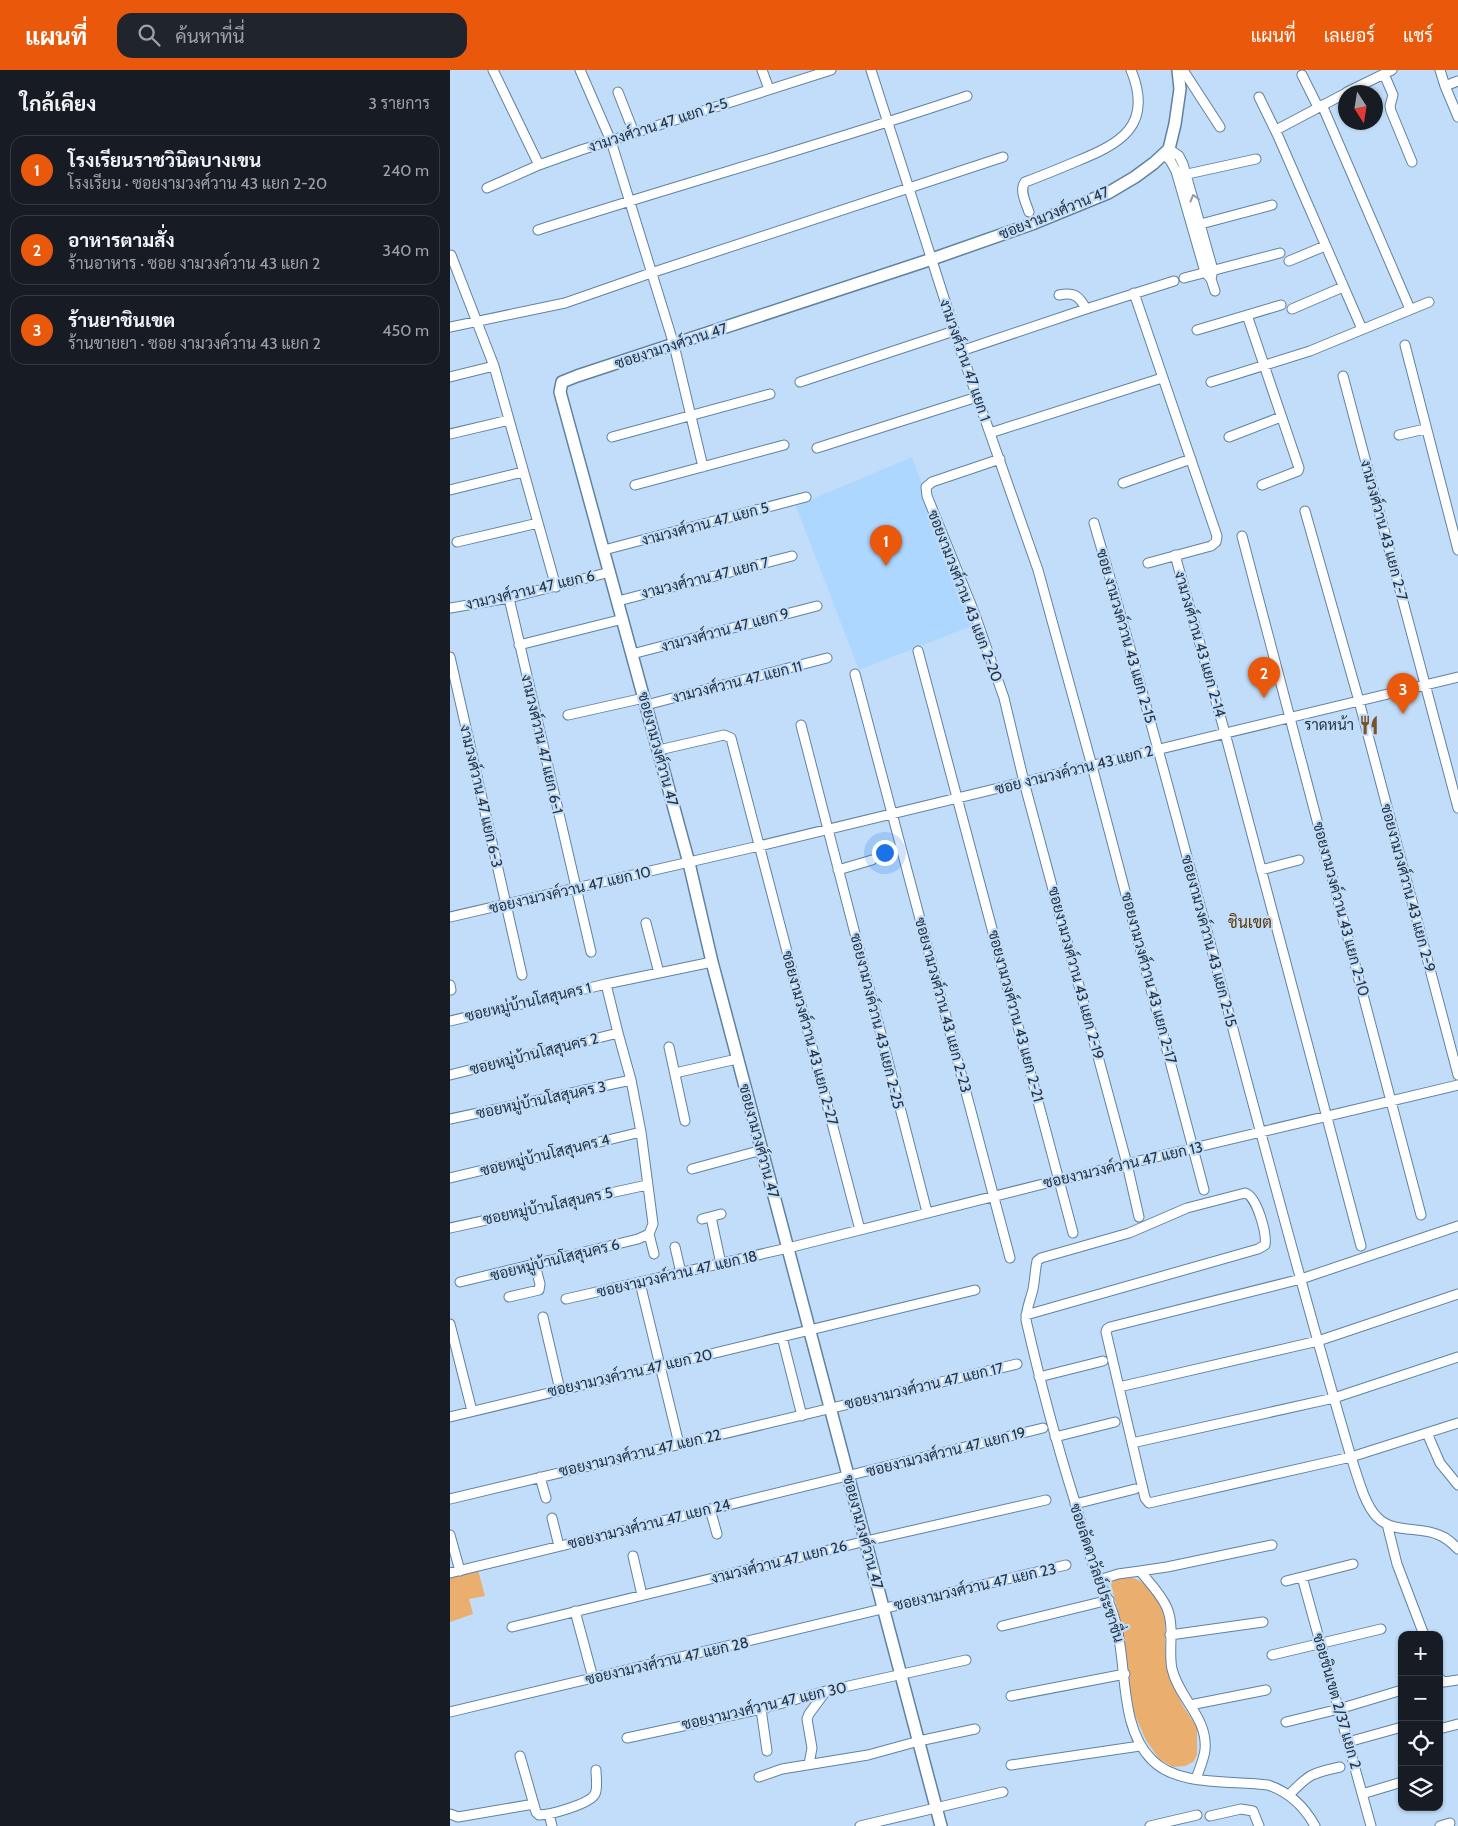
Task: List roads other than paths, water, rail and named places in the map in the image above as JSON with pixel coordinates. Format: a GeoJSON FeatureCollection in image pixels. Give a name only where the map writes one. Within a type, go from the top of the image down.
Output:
{"type":"FeatureCollection","features":[{"type":"Feature","properties":{"kind":"street"},"geometry":{"type":"LineString","coordinates":[[493,70],[538,166]]}},
{"type":"Feature","properties":{"kind":"street"},"geometry":{"type":"LineString","coordinates":[[580,70],[611,141],[674,345],[703,467]]}},
{"type":"Feature","properties":{"kind":"street"},"geometry":{"type":"LineString","coordinates":[[762,70],[769,89]]}},
{"type":"Feature","properties":{"kind":"street","name":"งามวงศ์วาน 47 แยก 2-5"},"geometry":{"type":"LineString","coordinates":[[487,188],[538,166],[634,133],[831,70]]}},
{"type":"Feature","properties":{"kind":"street","name":"งามวงศ์วาน 47 แยก 1"},"geometry":{"type":"LineString","coordinates":[[871,70],[954,331],[1038,570],[1092,766]]}},
{"type":"Feature","properties":{"kind":"street"},"geometry":{"type":"LineString","coordinates":[[1029,212],[1022,186],[1025,182],[1100,152],[1120,140],[1130,128],[1137,112],[1137,98],[1131,70]]}},
{"type":"Feature","properties":{"kind":"street"},"geometry":{"type":"LineString","coordinates":[[1178,70],[1180,89],[1175,124],[1166,151],[1174,165],[1183,175],[1215,291]]}},
{"type":"Feature","properties":{"kind":"street"},"geometry":{"type":"LineString","coordinates":[[1183,70],[1220,127]]}},
{"type":"Feature","properties":{"kind":"street"},"geometry":{"type":"LineString","coordinates":[[1440,70],[1458,117]]}},
{"type":"Feature","properties":{"kind":"street"},"geometry":{"type":"LineString","coordinates":[[1362,85],[1389,71],[1393,95],[1390,106],[1391,111],[1412,162]]}},
{"type":"Feature","properties":{"kind":"street"},"geometry":{"type":"LineString","coordinates":[[1302,75],[1320,106],[1410,310]]}},
{"type":"Feature","properties":{"kind":"street"},"geometry":{"type":"LineString","coordinates":[[1445,86],[1458,81]]}},
{"type":"Feature","properties":{"kind":"street"},"geometry":{"type":"LineString","coordinates":[[618,92],[634,133]]}},
{"type":"Feature","properties":{"kind":"street"},"geometry":{"type":"LineString","coordinates":[[538,230],[629,200],[887,123],[967,96]]}},
{"type":"Feature","properties":{"kind":"street"},"geometry":{"type":"LineString","coordinates":[[1259,97],[1276,130],[1362,329]]}},
{"type":"Feature","properties":{"kind":"street"},"geometry":{"type":"LineString","coordinates":[[1276,130],[1338,97]]}},
{"type":"Feature","properties":{"kind":"street","name":"ซอยงามวงศ์วาน 47"},"geometry":{"type":"LineString","coordinates":[[941,1826],[737,1059],[689,863],[560,392],[560,386],[562,382],[578,376],[1032,224],[1108,193],[1135,177],[1166,151]]}},
{"type":"Feature","properties":{"kind":"street"},"geometry":{"type":"LineString","coordinates":[[450,327],[565,303],[1004,157]]}},
{"type":"Feature","properties":{"kind":"street"},"geometry":{"type":"LineString","coordinates":[[1183,175],[1256,158]]}},
{"type":"Feature","properties":{"kind":"street"},"geometry":{"type":"LineString","coordinates":[[1196,225],[1272,205]]}},
{"type":"Feature","properties":{"kind":"street"},"geometry":{"type":"LineString","coordinates":[[1289,261],[1325,246]]}},
{"type":"Feature","properties":{"kind":"street"},"geometry":{"type":"LineString","coordinates":[[1184,278],[1210,274],[1280,253]]}},
{"type":"Feature","properties":{"kind":"street"},"geometry":{"type":"LineString","coordinates":[[451,255],[454,273],[478,322],[494,366],[556,587]]}},
{"type":"Feature","properties":{"kind":"street"},"geometry":{"type":"LineString","coordinates":[[961,351],[1086,308],[1174,281]]}},
{"type":"Feature","properties":{"kind":"street"},"geometry":{"type":"LineString","coordinates":[[1292,309],[1344,287]]}},
{"type":"Feature","properties":{"kind":"street"},"geometry":{"type":"LineString","coordinates":[[1134,293],[1217,539],[1211,546],[1148,563]]}},
{"type":"Feature","properties":{"kind":"street"},"geometry":{"type":"LineString","coordinates":[[1059,295],[1076,295],[1081,299],[1086,308]]}},
{"type":"Feature","properties":{"kind":"street"},"geometry":{"type":"LineString","coordinates":[[1211,382],[1310,351],[1429,302]]}},
{"type":"Feature","properties":{"kind":"street"},"geometry":{"type":"LineString","coordinates":[[1197,330],[1281,305]]}},
{"type":"Feature","properties":{"kind":"street"},"geometry":{"type":"LineString","coordinates":[[1247,315],[1299,470],[1262,484]]}},
{"type":"Feature","properties":{"kind":"street"},"geometry":{"type":"LineString","coordinates":[[800,382],[954,331]]}},
{"type":"Feature","properties":{"kind":"street"},"geometry":{"type":"LineString","coordinates":[[1404,345],[1458,550]]}},
{"type":"Feature","properties":{"kind":"street"},"geometry":{"type":"LineString","coordinates":[[450,377],[494,366]]}},
{"type":"Feature","properties":{"kind":"street","name":"งามวงศ์วาน 43 แยก 2-7"},"geometry":{"type":"LineString","coordinates":[[1343,376],[1458,808]]}},
{"type":"Feature","properties":{"kind":"street"},"geometry":{"type":"LineString","coordinates":[[990,433],[1162,378]]}},
{"type":"Feature","properties":{"kind":"street"},"geometry":{"type":"LineString","coordinates":[[612,437],[770,394]]}},
{"type":"Feature","properties":{"kind":"street"},"geometry":{"type":"LineString","coordinates":[[817,448],[977,397]]}},
{"type":"Feature","properties":{"kind":"street"},"geometry":{"type":"LineString","coordinates":[[1229,437],[1281,417]]}},
{"type":"Feature","properties":{"kind":"street"},"geometry":{"type":"LineString","coordinates":[[450,434],[509,420]]}},
{"type":"Feature","properties":{"kind":"street"},"geometry":{"type":"LineString","coordinates":[[1399,435],[1426,429]]}},
{"type":"Feature","properties":{"kind":"street"},"geometry":{"type":"LineString","coordinates":[[634,485],[784,445]]}},
{"type":"Feature","properties":{"kind":"street","name":"ซอยงามวงศ์วาน 43 แยก 2-20"},"geometry":{"type":"LineString","coordinates":[[1000,459],[932,482],[926,487],[927,496],[974,612],[1004,698],[1024,782]]}},
{"type":"Feature","properties":{"kind":"street"},"geometry":{"type":"LineString","coordinates":[[1123,483],[1191,459]]}},
{"type":"Feature","properties":{"kind":"street"},"geometry":{"type":"LineString","coordinates":[[450,490],[523,472]]}},
{"type":"Feature","properties":{"kind":"street","name":"งามวงศ์วาน 47 แยก 5"},"geometry":{"type":"LineString","coordinates":[[604,550],[806,498]]}},
{"type":"Feature","properties":{"kind":"street","name":"ซอยงามวงศ์วาน 43 แยก 2-9"},"geometry":{"type":"LineString","coordinates":[[1305,512],[1359,701],[1458,1075]]}},
{"type":"Feature","properties":{"kind":"street"},"geometry":{"type":"LineString","coordinates":[[457,542],[538,523]]}},
{"type":"Feature","properties":{"kind":"street","name":"ซอย งามวงค์วาน 43 แยก 2-15"},"geometry":{"type":"LineString","coordinates":[[1094,523],[1158,750]]}},
{"type":"Feature","properties":{"kind":"street","name":"ซอยงามวงค์วาน 43 แยก 2-10"},"geometry":{"type":"LineString","coordinates":[[1242,536],[1421,1215]]}},
{"type":"Feature","properties":{"kind":"street","name":"งามวงศ์วาน 43 แยก 2-14"},"geometry":{"type":"LineString","coordinates":[[1175,555],[1225,733],[1361,1246]]}},
{"type":"Feature","properties":{"kind":"street","name":"งามวงศ์วาน 47 แยก 7"},"geometry":{"type":"LineString","coordinates":[[618,601],[792,556]]}},
{"type":"Feature","properties":{"kind":"street","name":"งามวงศ์วาน 47 แยก 6"},"geometry":{"type":"LineString","coordinates":[[450,608],[509,598],[610,572]]}},
{"type":"Feature","properties":{"kind":"street","name":"งามวงศ์วาน 47 แยก 6-1"},"geometry":{"type":"LineString","coordinates":[[509,598],[590,952]]}},
{"type":"Feature","properties":{"kind":"street","name":"งามวงศ์วาน 47 แยก 9"},"geometry":{"type":"LineString","coordinates":[[632,654],[817,606]]}},
{"type":"Feature","properties":{"kind":"street"},"geometry":{"type":"LineString","coordinates":[[519,645],[623,619]]}},
{"type":"Feature","properties":{"kind":"street","name":"ซอยงามวงศ์วาน 43 แยก 2-21"},"geometry":{"type":"LineString","coordinates":[[918,651],[1073,1233]]}},
{"type":"Feature","properties":{"kind":"street","name":"งามวงศ์วาน 47 แยก 6-3"},"geometry":{"type":"LineString","coordinates":[[450,657],[522,975]]}},
{"type":"Feature","properties":{"kind":"street","name":"งามวงศ์วาน 47 แยก 11"},"geometry":{"type":"LineString","coordinates":[[568,715],[645,702],[827,658]]}},
{"type":"Feature","properties":{"kind":"street","name":"ซอยงามวงศ์วาน 43 แยก 2-23"},"geometry":{"type":"LineString","coordinates":[[855,674],[1010,1258]]}},
{"type":"Feature","properties":{"kind":"street","name":"ซอย งามวงค์วาน 43 แยก 2"},"geometry":{"type":"LineString","coordinates":[[689,863],[1458,677]]}},
{"type":"Feature","properties":{"kind":"street","name":"ซอยงามวงค์วาน 43 แยก 2-25"},"geometry":{"type":"LineString","coordinates":[[801,725],[927,1212]]}},
{"type":"Feature","properties":{"kind":"street","name":"ซอยงามวงศ์วาน 43 แยก 2-27"},"geometry":{"type":"LineString","coordinates":[[658,750],[724,735],[731,738],[860,1230]]}},
{"type":"Feature","properties":{"kind":"street","name":"ซอยงามวงค์วาน 43 แยก 2-15"},"geometry":{"type":"LineString","coordinates":[[1158,750],[1260,1132],[1351,1457],[1372,1511],[1387,1524]]}},
{"type":"Feature","properties":{"kind":"street","name":"ซอยงามวงศ์วาน 43 แยก 2-17"},"geometry":{"type":"LineString","coordinates":[[1092,766],[1204,1190]]}},
{"type":"Feature","properties":{"kind":"street","name":"ซอยงามวงศ์วาน 43 แยก 2-19"},"geometry":{"type":"LineString","coordinates":[[1024,782],[1140,1217]]}},
{"type":"Feature","properties":{"kind":"street"},"geometry":{"type":"LineString","coordinates":[[838,870],[872,860]]}},
{"type":"Feature","properties":{"kind":"street"},"geometry":{"type":"LineString","coordinates":[[1260,870],[1299,860]]}},
{"type":"Feature","properties":{"kind":"street","name":"ซอยงามวงค์วาน 47 แยก 10"},"geometry":{"type":"LineString","coordinates":[[450,918],[689,863]]}},
{"type":"Feature","properties":{"kind":"street"},"geometry":{"type":"LineString","coordinates":[[646,923],[660,973]]}},
{"type":"Feature","properties":{"kind":"street","name":"ซอยหมู่บ้านโสสุนคร 1"},"geometry":{"type":"LineString","coordinates":[[450,1021],[606,984],[712,962]]}},
{"type":"Feature","properties":{"kind":"street"},"geometry":{"type":"LineString","coordinates":[[606,984],[631,1080],[641,1132],[653,1224],[649,1234],[654,1254]]}},
{"type":"Feature","properties":{"kind":"street","name":"ซอยหมู่บ้านโสสุนคร 2"},"geometry":{"type":"LineString","coordinates":[[450,1075],[618,1033]]}},
{"type":"Feature","properties":{"kind":"street"},"geometry":{"type":"LineString","coordinates":[[669,1047],[685,1121]]}},
{"type":"Feature","properties":{"kind":"street"},"geometry":{"type":"LineString","coordinates":[[675,1073],[737,1059]]}},
{"type":"Feature","properties":{"kind":"street","name":"ซอยหมู่บ้านโสสุนคร 3"},"geometry":{"type":"LineString","coordinates":[[450,1120],[631,1080]]}},
{"type":"Feature","properties":{"kind":"street","name":"ซอยงามวงค์วาน 47 แยก 13"},"geometry":{"type":"LineString","coordinates":[[788,1248],[927,1212],[1458,1085]]}},
{"type":"Feature","properties":{"kind":"street","name":"ซอยหมู่บ้านโสสุนคร 4"},"geometry":{"type":"LineString","coordinates":[[450,1178],[641,1132]]}},
{"type":"Feature","properties":{"kind":"street"},"geometry":{"type":"LineString","coordinates":[[692,1169],[762,1150]]}},
{"type":"Feature","properties":{"kind":"street","name":"ซอยหมู่บ้านโสสุนคร 5"},"geometry":{"type":"LineString","coordinates":[[450,1228],[647,1185]]}},
{"type":"Feature","properties":{"kind":"street","name":"ซอยลัดดาวัลย์ประชาชื่น"},"geometry":{"type":"LineString","coordinates":[[1026,1315],[1258,1249],[1265,1245],[1266,1237],[1259,1212],[1252,1197],[1245,1193],[1187,1208],[1128,1233],[1037,1260],[1033,1290],[1026,1315],[1039,1377],[1055,1437],[1093,1564],[1116,1621],[1130,1718],[1140,1746],[1153,1762],[1174,1775],[1196,1779],[1268,1785],[1279,1789],[1289,1795],[1303,1808],[1315,1826]]}},
{"type":"Feature","properties":{"kind":"street"},"geometry":{"type":"LineString","coordinates":[[721,1214],[707,1218],[721,1264]]}},
{"type":"Feature","properties":{"kind":"street"},"geometry":{"type":"LineString","coordinates":[[1458,1226],[1301,1279],[1107,1329],[1106,1332],[1145,1498],[1149,1503],[1351,1457],[1458,1423]]}},
{"type":"Feature","properties":{"kind":"street","name":"ซอยหมู่บ้านโสสุนคร 6"},"geometry":{"type":"LineString","coordinates":[[460,1282],[638,1239],[649,1234]]}},
{"type":"Feature","properties":{"kind":"street"},"geometry":{"type":"LineString","coordinates":[[674,1247],[681,1273]]}},
{"type":"Feature","properties":{"kind":"street","name":"ซอยงามวงค์วาน 47 แยก 18"},"geometry":{"type":"LineString","coordinates":[[566,1299],[788,1248]]}},
{"type":"Feature","properties":{"kind":"street"},"geometry":{"type":"LineString","coordinates":[[510,1297],[539,1290],[540,1284],[535,1265]]}},
{"type":"Feature","properties":{"kind":"street"},"geometry":{"type":"LineString","coordinates":[[640,1283],[679,1444]]}},
{"type":"Feature","properties":{"kind":"street","name":"ซอยงามวงค์วาน 47 แยก 20"},"geometry":{"type":"LineString","coordinates":[[450,1417],[975,1290]]}},
{"type":"Feature","properties":{"kind":"street"},"geometry":{"type":"LineString","coordinates":[[1119,1387],[1318,1340],[1458,1294]]}},
{"type":"Feature","properties":{"kind":"street"},"geometry":{"type":"LineString","coordinates":[[543,1317],[560,1390]]}},
{"type":"Feature","properties":{"kind":"street"},"geometry":{"type":"LineString","coordinates":[[450,1324],[472,1411]]}},
{"type":"Feature","properties":{"kind":"street"},"geometry":{"type":"LineString","coordinates":[[782,1337],[802,1416]]}},
{"type":"Feature","properties":{"kind":"street"},"geometry":{"type":"LineString","coordinates":[[1132,1443],[1334,1398],[1458,1357]]}},
{"type":"Feature","properties":{"kind":"street"},"geometry":{"type":"LineString","coordinates":[[1039,1377],[1103,1361]]}},
{"type":"Feature","properties":{"kind":"street","name":"ซอยงามวงศ์วาน 47 แยก 17"},"geometry":{"type":"LineString","coordinates":[[830,1409],[1017,1364]]}},
{"type":"Feature","properties":{"kind":"street","name":"ซอยงามวงศ์วาน 47 แยก 22"},"geometry":{"type":"LineString","coordinates":[[450,1499],[830,1409]]}},
{"type":"Feature","properties":{"kind":"street"},"geometry":{"type":"LineString","coordinates":[[1055,1437],[1115,1422]]}},
{"type":"Feature","properties":{"kind":"street","name":"ซอยงามวงศ์วาน 47 แยก 19"},"geometry":{"type":"LineString","coordinates":[[848,1476],[1043,1428]]}},
{"type":"Feature","properties":{"kind":"street"},"geometry":{"type":"LineString","coordinates":[[1427,1433],[1440,1463],[1458,1486]]}},
{"type":"Feature","properties":{"kind":"street","name":"ซอยงามวงศ์วาน 47 แยก 24"},"geometry":{"type":"LineString","coordinates":[[450,1573],[848,1476]]}},
{"type":"Feature","properties":{"kind":"street"},"geometry":{"type":"LineString","coordinates":[[540,1477],[546,1498]]}},
{"type":"Feature","properties":{"kind":"street"},"geometry":{"type":"LineString","coordinates":[[1075,1504],[1135,1489]]}},
{"type":"Feature","properties":{"kind":"street","name":"งามวงศ์วาน 47 แยก 26"},"geometry":{"type":"LineString","coordinates":[[512,1627],[866,1541],[1046,1500]]}},
{"type":"Feature","properties":{"kind":"street"},"geometry":{"type":"LineString","coordinates":[[710,1509],[717,1534]]}},
{"type":"Feature","properties":{"kind":"street"},"geometry":{"type":"LineString","coordinates":[[552,1518],[559,1546]]}},
{"type":"Feature","properties":{"kind":"street"},"geometry":{"type":"LineString","coordinates":[[1422,1631],[1397,1564],[1387,1524],[1439,1535],[1458,1549]]}},
{"type":"Feature","properties":{"kind":"street"},"geometry":{"type":"LineString","coordinates":[[450,1535],[460,1571]]}},
{"type":"Feature","properties":{"kind":"street"},"geometry":{"type":"LineString","coordinates":[[1099,1580],[1118,1574],[1167,1567],[1272,1546]]}},
{"type":"Feature","properties":{"kind":"street"},"geometry":{"type":"LineString","coordinates":[[633,1556],[642,1595]]}},
{"type":"Feature","properties":{"kind":"street"},"geometry":{"type":"LineString","coordinates":[[1286,1580],[1353,1564]]}},
{"type":"Feature","properties":{"kind":"street","name":"ซอยงามวงศ์วาน 47 แยก 23"},"geometry":{"type":"LineString","coordinates":[[884,1609],[1066,1566]]}},
{"type":"Feature","properties":{"kind":"street"},"geometry":{"type":"LineString","coordinates":[[1140,1571],[1156,1590],[1168,1609],[1172,1671],[1178,1686],[1202,1724],[1205,1752],[1196,1779]]}},
{"type":"Feature","properties":{"kind":"street","name":"ซอยชินเขต 2/37 แยก 2"},"geometry":{"type":"LineString","coordinates":[[1302,1576],[1371,1826]]}},
{"type":"Feature","properties":{"kind":"street"},"geometry":{"type":"LineString","coordinates":[[1002,1626],[1108,1600]]}},
{"type":"Feature","properties":{"kind":"street","name":"ซอยงามวงศ์วาน 47 แยก 28"},"geometry":{"type":"LineString","coordinates":[[450,1712],[884,1609]]}},
{"type":"Feature","properties":{"kind":"street"},"geometry":{"type":"LineString","coordinates":[[575,1611],[593,1678]]}},
{"type":"Feature","properties":{"kind":"street"},"geometry":{"type":"LineString","coordinates":[[1170,1635],[1263,1622]]}},
{"type":"Feature","properties":{"kind":"street"},"geometry":{"type":"LineString","coordinates":[[1272,1655],[1381,1629]]}},
{"type":"Feature","properties":{"kind":"street","name":"ซอยงามวงศ์วาน 47 แยก 30"},"geometry":{"type":"LineString","coordinates":[[626,1738],[761,1709],[826,1691],[966,1660]]}},
{"type":"Feature","properties":{"kind":"street"},"geometry":{"type":"LineString","coordinates":[[1011,1696],[1124,1674]]}},
{"type":"Feature","properties":{"kind":"street"},"geometry":{"type":"LineString","coordinates":[[1443,1681],[1458,1680]]}},
{"type":"Feature","properties":{"kind":"street"},"geometry":{"type":"LineString","coordinates":[[1190,1705],[1266,1690]]}},
{"type":"Feature","properties":{"kind":"street"},"geometry":{"type":"LineString","coordinates":[[810,1764],[812,1748],[807,1719],[826,1691]]}},
{"type":"Feature","properties":{"kind":"street"},"geometry":{"type":"LineString","coordinates":[[1286,1722],[1339,1709],[1398,1691]]}},
{"type":"Feature","properties":{"kind":"street"},"geometry":{"type":"LineString","coordinates":[[761,1709],[767,1751]]}},
{"type":"Feature","properties":{"kind":"street"},"geometry":{"type":"LineString","coordinates":[[1443,1728],[1458,1724]]}},
{"type":"Feature","properties":{"kind":"street"},"geometry":{"type":"LineString","coordinates":[[1348,1742],[1398,1728]]}},
{"type":"Feature","properties":{"kind":"street"},"geometry":{"type":"LineString","coordinates":[[759,1778],[782,1769],[868,1755],[919,1741],[976,1729]]}},
{"type":"Feature","properties":{"kind":"street"},"geometry":{"type":"LineString","coordinates":[[1011,1765],[1140,1746]]}},
{"type":"Feature","properties":{"kind":"street"},"geometry":{"type":"LineString","coordinates":[[520,1756],[536,1812],[539,1815],[576,1806],[591,1799],[596,1793],[596,1770]]}},
{"type":"Feature","properties":{"kind":"street"},"geometry":{"type":"LineString","coordinates":[[1289,1795],[1305,1778],[1314,1773],[1340,1767]]}},
{"type":"Feature","properties":{"kind":"street"},"geometry":{"type":"LineString","coordinates":[[1362,1794],[1398,1783]]}},
{"type":"Feature","properties":{"kind":"street"},"geometry":{"type":"LineString","coordinates":[[860,1826],[1003,1792]]}},
{"type":"Feature","properties":{"kind":"street"},"geometry":{"type":"LineString","coordinates":[[450,1814],[458,1817],[534,1804]]}},
{"type":"Feature","properties":{"kind":"street"},"geometry":{"type":"LineString","coordinates":[[1210,1816],[1246,1809],[1253,1811],[1259,1826]]}},
{"type":"Feature","properties":{"kind":"street"},"geometry":{"type":"LineString","coordinates":[[549,1814],[552,1826]]}},
{"type":"Feature","properties":{"kind":"street"},"geometry":{"type":"LineString","coordinates":[[1150,1826],[1197,1815]]}},
{"type":"Feature","properties":{"kind":"street"},"geometry":{"type":"LineString","coordinates":[[1440,1826],[1450,1823]]}},
{"type":"Feature","properties":{"kind":"place","name":"โรงเรียนราชวินิตบางเขน"},"geometry":{"type":"Point","coordinates":[886,566]}},
{"type":"Feature","properties":{"kind":"place","name":"อาหารตามสั่ง"},"geometry":{"type":"Point","coordinates":[1264,698]}},
{"type":"Feature","properties":{"kind":"place","name":"ร้านยาชินเขต"},"geometry":{"type":"Point","coordinates":[1403,714]}},
{"type":"Feature","properties":{"kind":"place","name":"ราดหน้า"},"geometry":{"type":"Point","coordinates":[1369,725]}},
{"type":"Feature","properties":{"kind":"district","name":"ชินเขต"},"geometry":{"type":"Point","coordinates":[1250,922]}}]}
